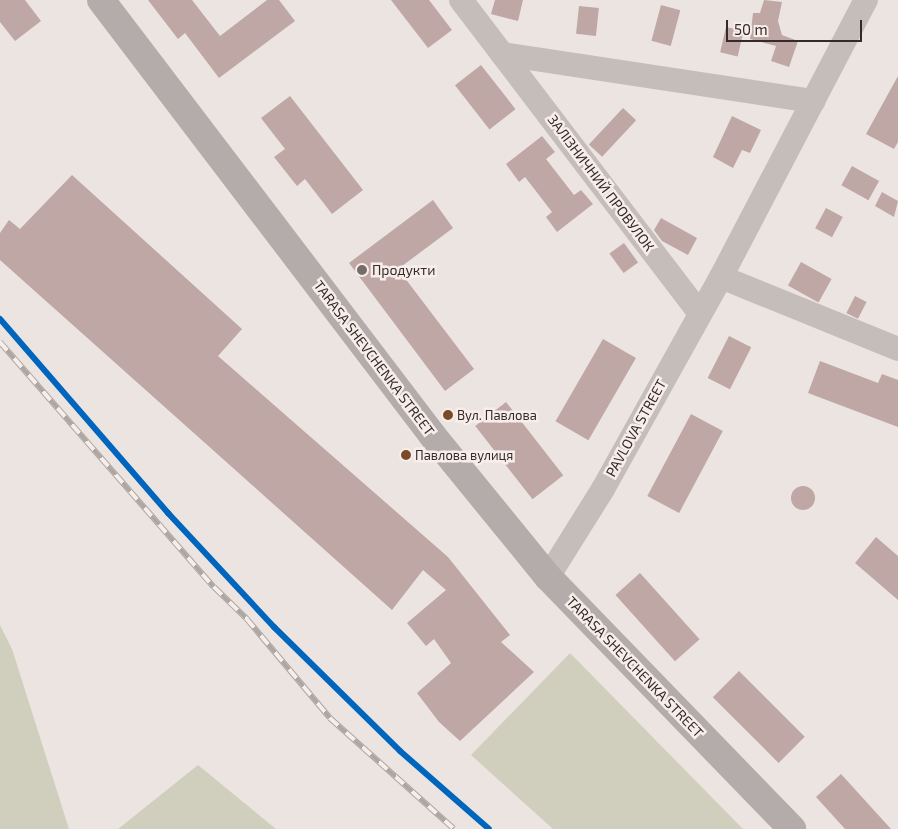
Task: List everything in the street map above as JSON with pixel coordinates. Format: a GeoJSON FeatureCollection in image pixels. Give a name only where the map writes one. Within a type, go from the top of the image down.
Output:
{"type":"FeatureCollection","features":[{"type":"Feature","properties":{"kind":"main road","name":"TARASA SHEVCHENKA STREET"},"geometry":{"type":"LineString","coordinates":[[101,0],[432,436],[548,576],[792,829]]}},
{"type":"Feature","properties":{"kind":"street","name":"ЗАЛІЗНИЧНИЙ ПРОВУЛОК"},"geometry":{"type":"LineString","coordinates":[[462,0],[699,312]]}},
{"type":"Feature","properties":{"kind":"street","name":"PAVLOVA STREET"},"geometry":{"type":"LineString","coordinates":[[548,576],[603,489],[699,312],[721,277],[866,0]]}},
{"type":"Feature","properties":{"kind":"street"},"geometry":{"type":"LineString","coordinates":[[502,54],[813,101]]}},
{"type":"Feature","properties":{"kind":"street"},"geometry":{"type":"LineString","coordinates":[[721,277],[898,349]]}},
{"type":"Feature","properties":{"kind":"green space"},"geometry":{"type":"Polygon","coordinates":[[[0,625],[12,649],[69,829],[0,829],[0,625]]]}},
{"type":"Feature","properties":{"kind":"green space"},"geometry":{"type":"Polygon","coordinates":[[[570,653],[743,829],[553,829],[471,755],[570,653]]]}},
{"type":"Feature","properties":{"kind":"green space"},"geometry":{"type":"Polygon","coordinates":[[[198,765],[276,829],[118,829],[198,765]]]}},
{"type":"Feature","properties":{"kind":"building"},"geometry":{"type":"Polygon","coordinates":[[[0,0],[25,0],[41,21],[15,41],[0,22],[0,0]]]}},
{"type":"Feature","properties":{"kind":"building"},"geometry":{"type":"Polygon","coordinates":[[[148,0],[192,0],[220,36],[267,0],[279,0],[295,21],[219,78],[185,33],[178,39],[148,0]]]}},
{"type":"Feature","properties":{"kind":"building"},"geometry":{"type":"Polygon","coordinates":[[[391,0],[429,0],[452,30],[428,48],[391,0]]]}},
{"type":"Feature","properties":{"kind":"building"},"geometry":{"type":"Polygon","coordinates":[[[495,0],[523,0],[518,21],[491,14],[495,0]]]}},
{"type":"Feature","properties":{"kind":"building"},"geometry":{"type":"Polygon","coordinates":[[[764,0],[782,2],[778,21],[782,35],[798,41],[789,67],[771,61],[776,46],[750,39],[753,13],[760,13],[764,0]]]}},
{"type":"Feature","properties":{"kind":"building"},"geometry":{"type":"Polygon","coordinates":[[[661,5],[680,10],[671,46],[651,41],[661,5]]]}},
{"type":"Feature","properties":{"kind":"building"},"geometry":{"type":"Polygon","coordinates":[[[579,6],[599,8],[596,36],[576,34],[579,6]]]}},
{"type":"Feature","properties":{"kind":"building"},"geometry":{"type":"Polygon","coordinates":[[[726,27],[744,31],[738,56],[720,52],[726,27]]]}},
{"type":"Feature","properties":{"kind":"building"},"geometry":{"type":"Polygon","coordinates":[[[481,65],[515,109],[489,129],[455,85],[481,65]]]}},
{"type":"Feature","properties":{"kind":"building"},"geometry":{"type":"Polygon","coordinates":[[[898,76],[898,142],[894,149],[866,134],[898,76]]]}},
{"type":"Feature","properties":{"kind":"building"},"geometry":{"type":"Polygon","coordinates":[[[290,96],[363,190],[332,214],[305,179],[297,186],[274,157],[285,149],[261,118],[290,96]]]}},
{"type":"Feature","properties":{"kind":"building"},"geometry":{"type":"Polygon","coordinates":[[[623,108],[636,120],[602,157],[589,145],[623,108]]]}},
{"type":"Feature","properties":{"kind":"building"},"geometry":{"type":"Polygon","coordinates":[[[732,116],[761,130],[750,153],[742,150],[733,168],[713,157],[732,116]]]}},
{"type":"Feature","properties":{"kind":"building"},"geometry":{"type":"Polygon","coordinates":[[[542,136],[555,152],[546,159],[574,195],[581,190],[593,204],[557,232],[546,217],[552,212],[525,177],[519,182],[506,164],[542,136]]]}},
{"type":"Feature","properties":{"kind":"building"},"geometry":{"type":"Polygon","coordinates":[[[852,166],[879,181],[868,200],[841,185],[852,166]]]}},
{"type":"Feature","properties":{"kind":"building"},"geometry":{"type":"Polygon","coordinates":[[[72,175],[242,329],[218,356],[448,557],[510,635],[501,642],[534,672],[460,741],[439,722],[417,693],[451,663],[434,639],[426,646],[407,623],[446,590],[423,570],[392,610],[0,260],[0,233],[9,220],[20,229],[72,175]]]}},
{"type":"Feature","properties":{"kind":"building"},"geometry":{"type":"Polygon","coordinates":[[[882,192],[898,201],[894,217],[875,206],[882,192]]]}},
{"type":"Feature","properties":{"kind":"building"},"geometry":{"type":"Polygon","coordinates":[[[433,200],[453,228],[398,269],[474,369],[445,391],[349,263],[433,200]]]}},
{"type":"Feature","properties":{"kind":"building"},"geometry":{"type":"Polygon","coordinates":[[[826,208],[843,217],[832,237],[815,228],[826,208]]]}},
{"type":"Feature","properties":{"kind":"building"},"geometry":{"type":"Polygon","coordinates":[[[661,218],[697,238],[688,255],[662,241],[654,230],[661,218]]]}},
{"type":"Feature","properties":{"kind":"building"},"geometry":{"type":"Polygon","coordinates":[[[624,243],[638,262],[624,273],[609,254],[624,243]]]}},
{"type":"Feature","properties":{"kind":"building"},"geometry":{"type":"Polygon","coordinates":[[[801,262],[832,279],[819,303],[788,286],[801,262]]]}},
{"type":"Feature","properties":{"kind":"building"},"geometry":{"type":"Polygon","coordinates":[[[855,296],[867,302],[858,319],[846,313],[855,296]]]}},
{"type":"Feature","properties":{"kind":"building"},"geometry":{"type":"Polygon","coordinates":[[[729,336],[751,347],[730,389],[708,378],[729,336]]]}},
{"type":"Feature","properties":{"kind":"building"},"geometry":{"type":"Polygon","coordinates":[[[603,339],[636,358],[588,440],[556,421],[603,339]]]}},
{"type":"Feature","properties":{"kind":"building"},"geometry":{"type":"Polygon","coordinates":[[[820,361],[878,383],[882,374],[898,380],[898,427],[808,393],[820,361]]]}},
{"type":"Feature","properties":{"kind":"building"},"geometry":{"type":"Polygon","coordinates":[[[506,402],[563,475],[533,499],[475,426],[506,402]]]}},
{"type":"Feature","properties":{"kind":"building"},"geometry":{"type":"Polygon","coordinates":[[[691,414],[723,431],[679,513],[647,496],[691,414]]]}},
{"type":"Feature","properties":{"kind":"building"},"geometry":{"type":"Polygon","coordinates":[[[803,486],[812,489],[815,498],[812,507],[803,510],[794,507],[791,498],[794,489],[803,486]]]}},
{"type":"Feature","properties":{"kind":"building"},"geometry":{"type":"Polygon","coordinates":[[[876,537],[898,556],[898,600],[855,563],[876,537]]]}},
{"type":"Feature","properties":{"kind":"building"},"geometry":{"type":"Polygon","coordinates":[[[640,573],[700,639],[675,661],[615,595],[640,573]]]}},
{"type":"Feature","properties":{"kind":"building"},"geometry":{"type":"Polygon","coordinates":[[[739,671],[805,737],[779,763],[713,697],[739,671]]]}},
{"type":"Feature","properties":{"kind":"building"},"geometry":{"type":"Polygon","coordinates":[[[841,774],[891,829],[845,829],[816,797],[841,774]]]}},
{"type":"Feature","properties":{"kind":"railway"},"geometry":{"type":"LineString","coordinates":[[0,342],[214,587],[247,619],[330,718],[454,829]]}},
{"type":"Feature","properties":{"kind":"transit line"},"geometry":{"type":"LineString","coordinates":[[0,319],[168,513],[274,627],[400,751],[489,829]]}},
{"type":"Feature","properties":{"kind":"place","name":"Продукти"},"geometry":{"type":"Point","coordinates":[362,270]}},
{"type":"Feature","properties":{"kind":"place","name":"Вул. Павлова"},"geometry":{"type":"Point","coordinates":[448,415]}},
{"type":"Feature","properties":{"kind":"place","name":"Павлова вулиця"},"geometry":{"type":"Point","coordinates":[406,455]}}]}
